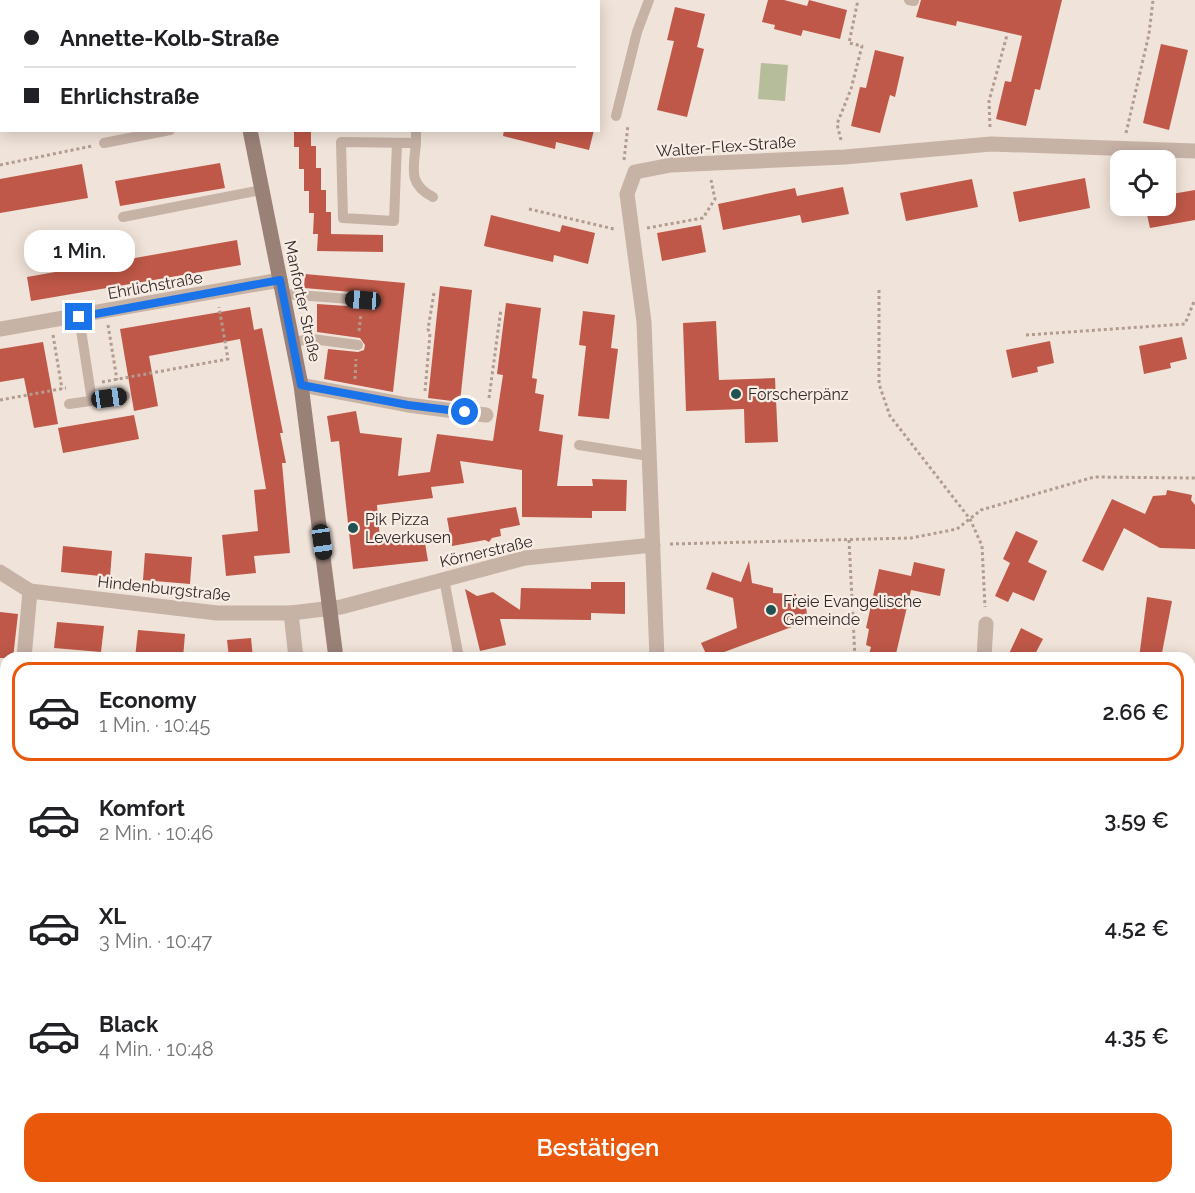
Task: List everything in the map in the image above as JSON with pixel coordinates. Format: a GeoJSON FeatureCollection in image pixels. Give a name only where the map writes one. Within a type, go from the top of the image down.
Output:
{"type":"FeatureCollection","features":[{"type":"Feature","properties":{"kind":"street","name":"Manforter Straße"},"geometry":{"type":"LineString","coordinates":[[250,132],[301,385],[335,652]]}},
{"type":"Feature","properties":{"kind":"street","name":"Walter-Flex-Straße"},"geometry":{"type":"LineString","coordinates":[[657,652],[644,322],[627,194],[635,172],[671,165],[845,157],[991,144],[1195,151]]}},
{"type":"Feature","properties":{"kind":"street","name":"Ehrlichstraße"},"geometry":{"type":"LineString","coordinates":[[0,329],[216,292],[282,287]]}},
{"type":"Feature","properties":{"kind":"street"},"geometry":{"type":"LineString","coordinates":[[301,385],[423,407],[486,415]]}},
{"type":"Feature","properties":{"kind":"street","name":"Körnerstraße"},"geometry":{"type":"LineString","coordinates":[[331,609],[525,558],[653,545]]}},
{"type":"Feature","properties":{"kind":"street","name":"Hindenburgstraße"},"geometry":{"type":"LineString","coordinates":[[0,572],[30,591],[217,613],[291,613],[331,609]]}},
{"type":"Feature","properties":{"kind":"street"},"geometry":{"type":"LineString","coordinates":[[25,652],[30,591]]}},
{"type":"Feature","properties":{"kind":"street"},"geometry":{"type":"LineString","coordinates":[[291,613],[295,652]]}},
{"type":"Feature","properties":{"kind":"street"},"geometry":{"type":"LineString","coordinates":[[984,652],[986,624]]}},
{"type":"Feature","properties":{"kind":"lane"},"geometry":{"type":"LineString","coordinates":[[616,116],[637,32],[648,0]]}},
{"type":"Feature","properties":{"kind":"lane"},"geometry":{"type":"LineString","coordinates":[[104,143],[160,132]]}},
{"type":"Feature","properties":{"kind":"lane"},"geometry":{"type":"LineString","coordinates":[[416,132],[414,180],[418,189],[433,197]]}},
{"type":"Feature","properties":{"kind":"lane"},"geometry":{"type":"LineString","coordinates":[[397,142],[394,221],[343,218],[341,142],[397,142],[416,143]]}},
{"type":"Feature","properties":{"kind":"lane"},"geometry":{"type":"LineString","coordinates":[[123,217],[261,190]]}},
{"type":"Feature","properties":{"kind":"lane"},"geometry":{"type":"LineString","coordinates":[[282,287],[363,300]]}},
{"type":"Feature","properties":{"kind":"lane"},"geometry":{"type":"LineString","coordinates":[[79,317],[92,400]]}},
{"type":"Feature","properties":{"kind":"lane"},"geometry":{"type":"LineString","coordinates":[[293,342],[312,339],[358,345]]}},
{"type":"Feature","properties":{"kind":"lane"},"geometry":{"type":"LineString","coordinates":[[69,404],[125,396]]}},
{"type":"Feature","properties":{"kind":"lane"},"geometry":{"type":"LineString","coordinates":[[579,445],[648,456]]}},
{"type":"Feature","properties":{"kind":"lane"},"geometry":{"type":"LineString","coordinates":[[444,579],[458,652]]}},
{"type":"Feature","properties":{"kind":"path"},"geometry":{"type":"LineString","coordinates":[[845,157],[837,124],[851,90],[862,46],[849,43],[858,0]]}},
{"type":"Feature","properties":{"kind":"path"},"geometry":{"type":"LineString","coordinates":[[1123,147],[1149,34],[1153,0]]}},
{"type":"Feature","properties":{"kind":"path"},"geometry":{"type":"LineString","coordinates":[[991,144],[988,101],[1007,35]]}},
{"type":"Feature","properties":{"kind":"path"},"geometry":{"type":"LineString","coordinates":[[0,165],[104,143]]}},
{"type":"Feature","properties":{"kind":"path"},"geometry":{"type":"LineString","coordinates":[[529,208],[616,230],[703,218],[715,199],[708,163]]}},
{"type":"Feature","properties":{"kind":"path"},"geometry":{"type":"LineString","coordinates":[[879,290],[879,384],[890,416],[970,519],[982,546],[986,624]]}},
{"type":"Feature","properties":{"kind":"path"},"geometry":{"type":"LineString","coordinates":[[0,399],[117,380],[228,358],[216,292]]}},
{"type":"Feature","properties":{"kind":"path"},"geometry":{"type":"LineString","coordinates":[[423,407],[430,334],[428,329],[434,293]]}},
{"type":"Feature","properties":{"kind":"path"},"geometry":{"type":"LineString","coordinates":[[1026,335],[1185,324],[1195,299]]}},
{"type":"Feature","properties":{"kind":"path"},"geometry":{"type":"LineString","coordinates":[[353,395],[363,300]]}},
{"type":"Feature","properties":{"kind":"path"},"geometry":{"type":"LineString","coordinates":[[486,415],[493,379],[501,309]]}},
{"type":"Feature","properties":{"kind":"path"},"geometry":{"type":"LineString","coordinates":[[106,312],[117,380]]}},
{"type":"Feature","properties":{"kind":"path"},"geometry":{"type":"LineString","coordinates":[[51,321],[62,389]]}},
{"type":"Feature","properties":{"kind":"path"},"geometry":{"type":"LineString","coordinates":[[653,545],[911,538],[957,529],[981,510],[1094,477],[1195,478]]}},
{"type":"Feature","properties":{"kind":"path"},"geometry":{"type":"LineString","coordinates":[[849,540],[855,652]]}},
{"type":"Feature","properties":{"kind":"green space"},"geometry":{"type":"Polygon","coordinates":[[[761,63],[788,65],[785,101],[758,99],[761,63]]]}},
{"type":"Feature","properties":{"kind":"building"},"geometry":{"type":"Polygon","coordinates":[[[768,0],[784,0],[807,6],[809,0],[847,10],[840,39],[803,30],[801,36],[774,29],[775,25],[762,22],[768,0]]]}},
{"type":"Feature","properties":{"kind":"building"},"geometry":{"type":"Polygon","coordinates":[[[921,0],[1062,0],[1040,90],[1035,89],[1026,126],[996,119],[1005,81],[1011,82],[1022,36],[957,21],[956,26],[916,17],[921,0]]]}},
{"type":"Feature","properties":{"kind":"building"},"geometry":{"type":"Polygon","coordinates":[[[675,7],[705,14],[697,47],[704,49],[687,117],[657,110],[674,41],[667,40],[675,7]]]}},
{"type":"Feature","properties":{"kind":"building"},"geometry":{"type":"Polygon","coordinates":[[[1161,44],[1188,50],[1169,130],[1143,123],[1161,44]]]}},
{"type":"Feature","properties":{"kind":"building"},"geometry":{"type":"Polygon","coordinates":[[[875,50],[904,57],[895,97],[890,95],[880,133],[851,126],[860,87],[866,88],[875,50]]]}},
{"type":"Feature","properties":{"kind":"building"},"geometry":{"type":"Polygon","coordinates":[[[294,132],[311,132],[311,146],[316,146],[316,168],[321,168],[321,190],[326,190],[326,212],[331,212],[331,234],[383,235],[383,252],[317,251],[318,234],[313,234],[314,213],[309,213],[309,191],[304,191],[304,169],[299,169],[299,147],[294,147],[294,132]]]}},
{"type":"Feature","properties":{"kind":"building"},"geometry":{"type":"Polygon","coordinates":[[[504,132],[594,132],[589,150],[556,142],[555,149],[503,136],[504,132]]]}},
{"type":"Feature","properties":{"kind":"building"},"geometry":{"type":"Polygon","coordinates":[[[220,163],[225,188],[120,206],[115,181],[220,163]]]}},
{"type":"Feature","properties":{"kind":"building"},"geometry":{"type":"Polygon","coordinates":[[[82,164],[88,198],[0,213],[0,179],[82,164]]]}},
{"type":"Feature","properties":{"kind":"building"},"geometry":{"type":"Polygon","coordinates":[[[1085,178],[1090,208],[1019,222],[1013,192],[1085,178]]]}},
{"type":"Feature","properties":{"kind":"building"},"geometry":{"type":"Polygon","coordinates":[[[972,179],[978,207],[906,221],[900,193],[972,179]]]}},
{"type":"Feature","properties":{"kind":"building"},"geometry":{"type":"Polygon","coordinates":[[[843,187],[849,214],[802,223],[800,215],[723,230],[718,204],[795,188],[797,196],[843,187]]]}},
{"type":"Feature","properties":{"kind":"building"},"geometry":{"type":"Polygon","coordinates":[[[1195,190],[1195,220],[1150,228],[1147,216],[1176,216],[1176,193],[1195,190]]]}},
{"type":"Feature","properties":{"kind":"building"},"geometry":{"type":"Polygon","coordinates":[[[491,215],[560,232],[562,225],[595,233],[588,264],[554,255],[553,262],[484,246],[491,215]]]}},
{"type":"Feature","properties":{"kind":"building"},"geometry":{"type":"Polygon","coordinates":[[[701,225],[706,252],[662,261],[657,233],[701,225]]]}},
{"type":"Feature","properties":{"kind":"building"},"geometry":{"type":"Polygon","coordinates":[[[237,240],[241,265],[31,301],[27,277],[237,240]]]}},
{"type":"Feature","properties":{"kind":"building"},"geometry":{"type":"Polygon","coordinates":[[[305,274],[405,283],[393,392],[324,379],[328,349],[358,352],[364,350],[365,345],[360,338],[317,332],[317,304],[362,307],[369,305],[370,300],[364,293],[304,288],[305,274]]]}},
{"type":"Feature","properties":{"kind":"building"},"geometry":{"type":"Polygon","coordinates":[[[440,286],[472,290],[460,402],[428,398],[440,286]]]}},
{"type":"Feature","properties":{"kind":"building"},"geometry":{"type":"Polygon","coordinates":[[[506,303],[541,308],[532,378],[537,379],[535,393],[544,395],[539,431],[563,435],[557,486],[593,486],[592,479],[627,480],[626,511],[592,511],[592,518],[522,517],[522,470],[460,461],[464,483],[431,487],[433,498],[377,505],[380,539],[404,537],[405,545],[425,543],[428,561],[353,569],[339,441],[331,442],[327,416],[356,411],[360,433],[402,438],[398,476],[430,472],[437,434],[493,441],[503,375],[497,374],[506,303]]]}},
{"type":"Feature","properties":{"kind":"building"},"geometry":{"type":"Polygon","coordinates":[[[250,307],[254,330],[262,328],[283,433],[280,433],[286,463],[282,463],[290,553],[254,556],[256,573],[226,576],[222,535],[258,531],[254,490],[266,489],[240,339],[149,356],[158,406],[134,411],[120,329],[250,307]]]}},
{"type":"Feature","properties":{"kind":"building"},"geometry":{"type":"Polygon","coordinates":[[[583,311],[615,315],[611,348],[618,349],[609,419],[578,416],[586,346],[579,345],[583,311]]]}},
{"type":"Feature","properties":{"kind":"building"},"geometry":{"type":"Polygon","coordinates":[[[716,321],[719,380],[775,378],[778,442],[745,443],[744,409],[686,411],[683,323],[716,321]]]}},
{"type":"Feature","properties":{"kind":"building"},"geometry":{"type":"Polygon","coordinates":[[[1182,337],[1187,359],[1170,363],[1171,368],[1144,374],[1139,346],[1182,337]]]}},
{"type":"Feature","properties":{"kind":"building"},"geometry":{"type":"Polygon","coordinates":[[[1050,341],[1054,363],[1037,367],[1038,372],[1012,378],[1006,350],[1050,341]]]}},
{"type":"Feature","properties":{"kind":"building"},"geometry":{"type":"Polygon","coordinates":[[[43,342],[58,424],[34,428],[24,378],[0,382],[0,349],[43,342]]]}},
{"type":"Feature","properties":{"kind":"building"},"geometry":{"type":"Polygon","coordinates":[[[134,415],[139,439],[63,453],[58,428],[134,415]]]}},
{"type":"Feature","properties":{"kind":"building"},"geometry":{"type":"Polygon","coordinates":[[[1167,490],[1192,495],[1191,500],[1195,505],[1195,549],[1160,548],[1124,528],[1103,571],[1082,561],[1112,499],[1145,514],[1153,496],[1166,495],[1167,490]]]}},
{"type":"Feature","properties":{"kind":"building"},"geometry":{"type":"Polygon","coordinates":[[[516,507],[520,525],[500,529],[501,536],[492,538],[489,542],[485,540],[452,546],[447,518],[516,507]]]}},
{"type":"Feature","properties":{"kind":"building"},"geometry":{"type":"Polygon","coordinates":[[[1016,531],[1038,541],[1028,562],[1047,571],[1034,601],[1013,592],[1008,602],[995,596],[1010,563],[1003,559],[1016,531]]]}},
{"type":"Feature","properties":{"kind":"building"},"geometry":{"type":"Polygon","coordinates":[[[63,546],[112,551],[110,577],[61,572],[63,546]]]}},
{"type":"Feature","properties":{"kind":"building"},"geometry":{"type":"Polygon","coordinates":[[[145,553],[192,557],[190,584],[143,580],[145,553]]]}},
{"type":"Feature","properties":{"kind":"building","name":"Freie Evangelische Gemeinde"},"geometry":{"type":"Polygon","coordinates":[[[749,561],[752,583],[773,588],[773,593],[796,594],[796,599],[806,603],[807,617],[796,621],[797,625],[724,652],[705,652],[701,643],[737,628],[733,598],[706,589],[712,572],[741,582],[749,561]]]}},
{"type":"Feature","properties":{"kind":"building"},"geometry":{"type":"Polygon","coordinates":[[[914,562],[945,569],[940,596],[911,590],[896,652],[870,652],[871,647],[866,645],[869,629],[866,628],[879,569],[911,576],[914,562]]]}},
{"type":"Feature","properties":{"kind":"building"},"geometry":{"type":"Polygon","coordinates":[[[591,582],[625,582],[625,614],[591,613],[591,620],[500,619],[506,645],[480,651],[465,589],[477,596],[493,592],[520,610],[521,588],[591,589],[591,582]]]}},
{"type":"Feature","properties":{"kind":"building"},"geometry":{"type":"Polygon","coordinates":[[[1147,597],[1172,601],[1162,652],[1140,652],[1147,597]]]}},
{"type":"Feature","properties":{"kind":"building"},"geometry":{"type":"Polygon","coordinates":[[[0,612],[18,614],[14,652],[0,652],[0,612]]]}},
{"type":"Feature","properties":{"kind":"building"},"geometry":{"type":"Polygon","coordinates":[[[57,622],[104,626],[101,652],[54,648],[57,622]]]}},
{"type":"Feature","properties":{"kind":"building"},"geometry":{"type":"Polygon","coordinates":[[[1021,628],[1043,639],[1036,652],[1010,652],[1021,628]]]}},
{"type":"Feature","properties":{"kind":"building"},"geometry":{"type":"Polygon","coordinates":[[[138,630],[185,634],[184,652],[136,652],[138,630]]]}},
{"type":"Feature","properties":{"kind":"building"},"geometry":{"type":"Polygon","coordinates":[[[251,638],[252,652],[228,652],[227,640],[251,638]]]}},
{"type":"Feature","properties":{"kind":"place","name":"Forscherpänz"},"geometry":{"type":"Point","coordinates":[736,394]}},
{"type":"Feature","properties":{"kind":"place","name":"Pik Pizza Leverkusen"},"geometry":{"type":"Point","coordinates":[353,528]}},
{"type":"Feature","properties":{"kind":"place","name":"Freie Evangelische Gemeinde"},"geometry":{"type":"Point","coordinates":[771,610]}},
{"type":"Feature","properties":{"kind":"route"},"geometry":{"type":"LineString","coordinates":[[79,317],[280,280],[301,385],[408,405],[465,412]]}}]}
